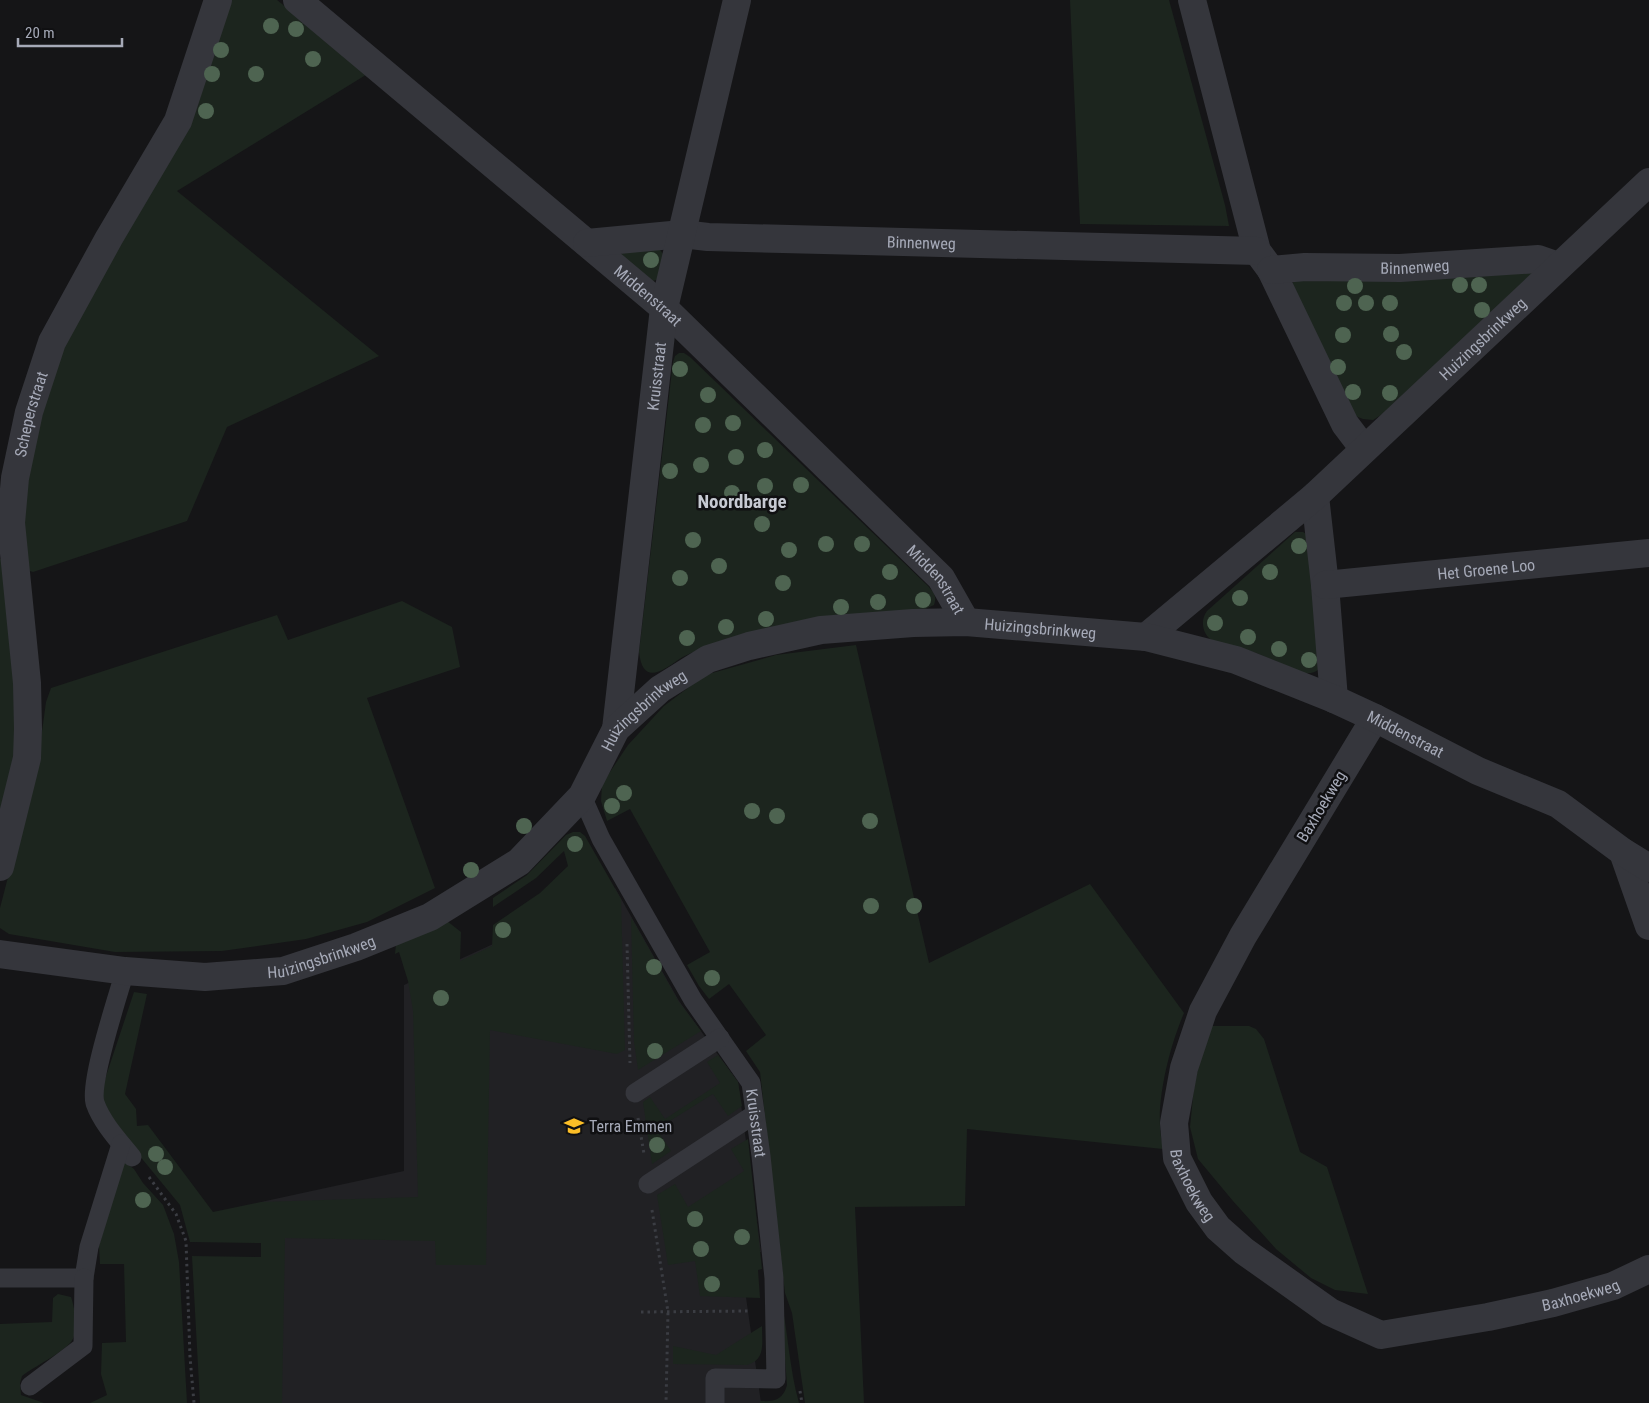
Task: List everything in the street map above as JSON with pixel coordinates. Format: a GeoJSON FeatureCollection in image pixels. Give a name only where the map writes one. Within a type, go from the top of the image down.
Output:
{"type":"FeatureCollection","features":[{"type":"Feature","properties":{"kind":"street","name":"Scheperstraat"},"geometry":{"type":"LineString","coordinates":[[0,867],[27,758],[27,683],[11,523],[15,478],[29,412],[52,342],[109,238],[178,121],[218,0]]}},
{"type":"Feature","properties":{"kind":"street","name":"Middenstraat"},"geometry":{"type":"LineString","coordinates":[[297,0],[664,308],[940,578],[966,622]]}},
{"type":"Feature","properties":{"kind":"street","name":"Kruisstraat"},"geometry":{"type":"LineString","coordinates":[[616,729],[664,308],[737,0]]}},
{"type":"Feature","properties":{"kind":"street"},"geometry":{"type":"LineString","coordinates":[[1192,0],[1264,261],[1345,424],[1364,449]]}},
{"type":"Feature","properties":{"kind":"street","name":"Huizingsbrinkweg"},"geometry":{"type":"LineString","coordinates":[[0,954],[125,971],[205,977],[283,971],[356,947],[430,917],[519,862],[582,796],[616,729],[660,689],[708,659],[749,646],[821,630],[914,623],[966,622],[1146,637],[1315,496],[1649,182]]}},
{"type":"Feature","properties":{"kind":"street","name":"Binnenweg"},"geometry":{"type":"LineString","coordinates":[[587,243],[682,234],[708,237],[1264,261],[1305,267],[1400,268],[1538,259],[1558,266]]}},
{"type":"Feature","properties":{"kind":"street"},"geometry":{"type":"LineString","coordinates":[[1315,496],[1325,585],[1334,698]]}},
{"type":"Feature","properties":{"kind":"street","name":"Het Groene Loo"},"geometry":{"type":"LineString","coordinates":[[1325,585],[1649,553]]}},
{"type":"Feature","properties":{"kind":"street","name":"Middenstraat"},"geometry":{"type":"LineString","coordinates":[[1146,637],[1236,660],[1334,698],[1478,771],[1558,804],[1623,852],[1649,868]]}},
{"type":"Feature","properties":{"kind":"street","name":"Baxhoekweg"},"geometry":{"type":"LineString","coordinates":[[1375,718],[1242,936],[1202,1012],[1184,1068],[1174,1122],[1177,1158],[1181,1167],[1199,1202],[1218,1228],[1244,1251],[1330,1312],[1381,1335],[1488,1317],[1553,1303],[1613,1286],[1649,1269]]}},
{"type":"Feature","properties":{"kind":"street"},"geometry":{"type":"LineString","coordinates":[[1623,852],[1649,926]]}},
{"type":"Feature","properties":{"kind":"lane","name":"Kruisstraat"},"geometry":{"type":"LineString","coordinates":[[582,796],[601,838],[693,1000],[751,1083],[774,1278],[776,1379],[715,1378],[715,1403]]}},
{"type":"Feature","properties":{"kind":"lane"},"geometry":{"type":"LineString","coordinates":[[30,1386],[83,1346],[84,1278],[90,1247],[127,1151],[108,1127],[95,1102],[97,1070],[125,971]]}},
{"type":"Feature","properties":{"kind":"lane"},"geometry":{"type":"LineString","coordinates":[[635,1093],[720,1038]]}},
{"type":"Feature","properties":{"kind":"lane"},"geometry":{"type":"LineString","coordinates":[[648,1184],[755,1114]]}},
{"type":"Feature","properties":{"kind":"lane"},"geometry":{"type":"LineString","coordinates":[[0,1278],[84,1278]]}},
{"type":"Feature","properties":{"kind":"path"},"geometry":{"type":"LineString","coordinates":[[627,941],[630,1064],[668,1312],[666,1403]]}},
{"type":"Feature","properties":{"kind":"path"},"geometry":{"type":"LineString","coordinates":[[127,1151],[176,1214],[186,1241],[190,1357],[194,1403]]}},
{"type":"Feature","properties":{"kind":"path"},"geometry":{"type":"LineString","coordinates":[[641,1312],[774,1311]]}},
{"type":"Feature","properties":{"kind":"shaded area"},"geometry":{"type":"Polygon","coordinates":[[[226,0],[277,0],[369,73],[177,191],[379,356],[227,427],[187,521],[33,572],[24,569],[20,507],[42,394],[226,0]]]}},
{"type":"Feature","properties":{"kind":"shaded area"},"geometry":{"type":"Polygon","coordinates":[[[1070,0],[1169,0],[1225,205],[1229,226],[1080,224],[1070,0]]]}},
{"type":"Feature","properties":{"kind":"shaded area"},"geometry":{"type":"Polygon","coordinates":[[[658,247],[663,254],[659,279],[650,282],[622,257],[622,253],[658,247]]]}},
{"type":"Feature","properties":{"kind":"shaded area"},"geometry":{"type":"Polygon","coordinates":[[[1538,268],[1384,413],[1373,420],[1353,415],[1290,286],[1297,278],[1538,268]]]}},
{"type":"Feature","properties":{"kind":"shaded area"},"geometry":{"type":"Polygon","coordinates":[[[679,353],[684,353],[690,357],[928,586],[934,595],[934,605],[925,609],[889,612],[696,651],[661,671],[655,673],[645,669],[641,663],[639,652],[673,362],[675,356],[679,353]]]}},
{"type":"Feature","properties":{"kind":"shaded area"},"geometry":{"type":"Polygon","coordinates":[[[1295,532],[1303,532],[1308,535],[1319,669],[1309,673],[1298,671],[1243,649],[1217,643],[1206,635],[1203,627],[1203,619],[1207,611],[1295,532]]]}},
{"type":"Feature","properties":{"kind":"shaded area"},"geometry":{"type":"Polygon","coordinates":[[[0,559],[4,559],[14,666],[16,764],[0,825],[0,559]]]}},
{"type":"Feature","properties":{"kind":"shaded area"},"geometry":{"type":"Polygon","coordinates":[[[402,601],[452,627],[460,667],[367,698],[435,888],[367,922],[306,939],[222,951],[115,952],[9,934],[0,928],[0,908],[38,761],[46,702],[51,688],[277,615],[288,640],[402,601]]]}},
{"type":"Feature","properties":{"kind":"shaded area"},"geometry":{"type":"Polygon","coordinates":[[[856,645],[929,963],[1090,884],[1184,1013],[1174,1039],[1163,1083],[1160,1129],[1163,1149],[967,1129],[965,1206],[855,1207],[864,1403],[805,1403],[792,1313],[785,1293],[760,1072],[746,1051],[766,1035],[729,984],[709,999],[699,986],[687,965],[710,952],[630,809],[607,821],[601,801],[602,784],[628,745],[664,706],[705,675],[776,655],[856,645]]]}},
{"type":"Feature","properties":{"kind":"shaded area"},"geometry":{"type":"Polygon","coordinates":[[[580,832],[585,836],[621,899],[625,1050],[617,1054],[490,1030],[486,1265],[436,1265],[435,1241],[285,1238],[282,1403],[200,1403],[192,1256],[261,1257],[261,1243],[190,1242],[180,1205],[120,1134],[101,1099],[103,1085],[134,992],[147,994],[125,1094],[136,1109],[137,1126],[148,1125],[213,1212],[261,1202],[418,1197],[413,1011],[408,981],[399,952],[395,954],[396,944],[447,921],[461,932],[460,961],[492,946],[493,925],[540,893],[568,866],[564,851],[536,878],[493,907],[493,898],[527,875],[566,835],[580,832]]]}},
{"type":"Feature","properties":{"kind":"shaded area","name":"Terra Emmen"},"geometry":{"type":"Polygon","coordinates":[[[615,888],[679,1001],[738,1082],[761,1252],[740,1255],[761,1403],[263,1403],[261,1202],[404,1171],[404,985],[615,888]]]}},
{"type":"Feature","properties":{"kind":"shaded area"},"geometry":{"type":"Polygon","coordinates":[[[631,917],[679,1002],[701,1031],[638,1070],[634,1042],[631,917]]]}},
{"type":"Feature","properties":{"kind":"shaded area"},"geometry":{"type":"Polygon","coordinates":[[[1210,1026],[1249,1026],[1256,1029],[1264,1039],[1300,1152],[1327,1167],[1368,1294],[1335,1290],[1311,1278],[1276,1249],[1198,1159],[1190,1127],[1194,1087],[1204,1039],[1210,1026]]]}},
{"type":"Feature","properties":{"kind":"shaded area"},"geometry":{"type":"Polygon","coordinates":[[[718,1055],[738,1082],[742,1106],[728,1116],[713,1094],[657,1129],[671,1151],[652,1164],[643,1102],[650,1097],[665,1119],[720,1083],[707,1062],[718,1055]]]}},
{"type":"Feature","properties":{"kind":"shaded area"},"geometry":{"type":"Polygon","coordinates":[[[748,1139],[762,1269],[758,1270],[760,1298],[700,1296],[695,1261],[668,1265],[657,1195],[675,1184],[688,1207],[744,1171],[731,1149],[748,1139]]]}},
{"type":"Feature","properties":{"kind":"shaded area"},"geometry":{"type":"Polygon","coordinates":[[[123,1161],[134,1169],[143,1183],[163,1205],[174,1234],[179,1262],[187,1403],[90,1403],[107,1395],[101,1374],[102,1343],[126,1342],[124,1264],[100,1264],[99,1246],[123,1161]]]}},
{"type":"Feature","properties":{"kind":"shaded area"},"geometry":{"type":"Polygon","coordinates":[[[58,1294],[71,1297],[76,1321],[73,1338],[61,1351],[22,1376],[20,1383],[21,1395],[44,1403],[0,1403],[0,1324],[52,1322],[53,1298],[58,1294]]]}},
{"type":"Feature","properties":{"kind":"shaded area"},"geometry":{"type":"Polygon","coordinates":[[[780,1294],[799,1403],[760,1403],[760,1401],[770,1401],[780,1397],[787,1385],[780,1294]]]}},
{"type":"Feature","properties":{"kind":"shaded area"},"geometry":{"type":"Polygon","coordinates":[[[762,1326],[762,1350],[753,1363],[747,1365],[673,1364],[673,1346],[716,1355],[762,1326]]]}},
{"type":"Feature","properties":{"kind":"place","name":"Terra Emmen"},"geometry":{"type":"Point","coordinates":[574,1126]}},
{"type":"Feature","properties":{"kind":"district","name":"Noordbarge"},"geometry":{"type":"Point","coordinates":[742,501]}}]}
